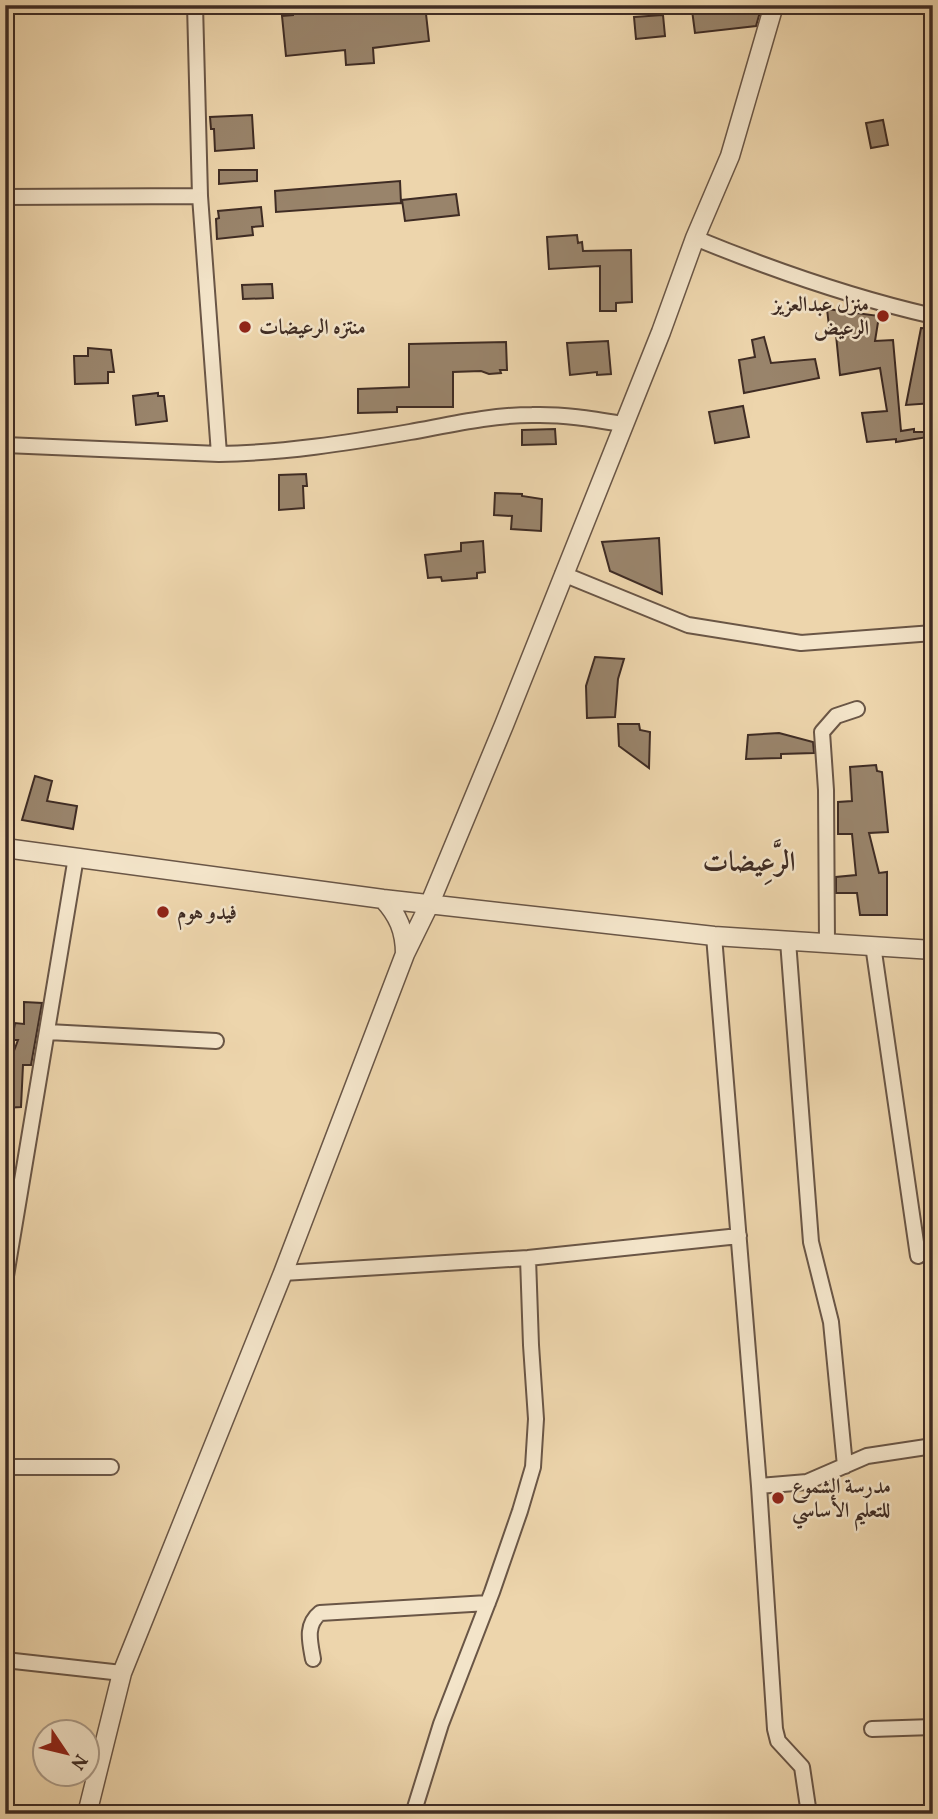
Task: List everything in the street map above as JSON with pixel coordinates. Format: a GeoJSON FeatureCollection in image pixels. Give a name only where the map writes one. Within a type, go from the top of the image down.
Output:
{"type":"FeatureCollection","features":[{"type":"Feature","properties":{"kind":"street"},"geometry":{"type":"LineString","coordinates":[[195,5],[200,196],[219,454]]}},
{"type":"Feature","properties":{"kind":"street"},"geometry":{"type":"LineString","coordinates":[[87,1814],[122,1673],[283,1273],[405,954],[430,903],[730,156],[775,5]]}},
{"type":"Feature","properties":{"kind":"street"},"geometry":{"type":"LineString","coordinates":[[5,197],[200,196]]}},
{"type":"Feature","properties":{"kind":"street"},"geometry":{"type":"LineString","coordinates":[[695,238],[769,269],[834,290],[933,316]]}},
{"type":"Feature","properties":{"kind":"street"},"geometry":{"type":"LineString","coordinates":[[5,445],[219,454],[260,453],[530,414],[622,424]]}},
{"type":"Feature","properties":{"kind":"street"},"geometry":{"type":"LineString","coordinates":[[563,574],[688,625],[801,643],[933,633]]}},
{"type":"Feature","properties":{"kind":"street"},"geometry":{"type":"LineString","coordinates":[[827,943],[827,790],[822,732],[836,716],[857,709]]}},
{"type":"Feature","properties":{"kind":"street"},"geometry":{"type":"LineString","coordinates":[[5,848],[383,899],[714,936],[933,950]]}},
{"type":"Feature","properties":{"kind":"street"},"geometry":{"type":"LineString","coordinates":[[5,1282],[76,857]]}},
{"type":"Feature","properties":{"kind":"street"},"geometry":{"type":"LineString","coordinates":[[383,899],[400,924],[405,954]]}},
{"type":"Feature","properties":{"kind":"street"},"geometry":{"type":"LineString","coordinates":[[714,936],[759,1486],[775,1729],[778,1741],[802,1767],[809,1814]]}},
{"type":"Feature","properties":{"kind":"street"},"geometry":{"type":"LineString","coordinates":[[788,941],[811,1242],[831,1322],[845,1466]]}},
{"type":"Feature","properties":{"kind":"street"},"geometry":{"type":"LineString","coordinates":[[873,945],[918,1256]]}},
{"type":"Feature","properties":{"kind":"street"},"geometry":{"type":"LineString","coordinates":[[48,1032],[216,1041]]}},
{"type":"Feature","properties":{"kind":"street"},"geometry":{"type":"LineString","coordinates":[[283,1273],[528,1258],[738,1236]]}},
{"type":"Feature","properties":{"kind":"street"},"geometry":{"type":"LineString","coordinates":[[413,1814],[441,1724],[488,1603],[533,1467],[536,1419],[528,1258]]}},
{"type":"Feature","properties":{"kind":"street"},"geometry":{"type":"LineString","coordinates":[[759,1486],[807,1482],[867,1456],[933,1446]]}},
{"type":"Feature","properties":{"kind":"street"},"geometry":{"type":"LineString","coordinates":[[5,1466],[111,1467]]}},
{"type":"Feature","properties":{"kind":"street"},"geometry":{"type":"LineString","coordinates":[[313,1659],[309,1630],[314,1618],[320,1613],[488,1603]]}},
{"type":"Feature","properties":{"kind":"street"},"geometry":{"type":"LineString","coordinates":[[5,1660],[122,1673]]}},
{"type":"Feature","properties":{"kind":"street"},"geometry":{"type":"LineString","coordinates":[[872,1729],[933,1727]]}},
{"type":"Feature","properties":{"kind":"building"},"geometry":{"type":"Polygon","coordinates":[[[320,5],[425,5],[429,41],[373,48],[374,63],[346,65],[345,50],[286,56],[282,16],[293,15],[293,8],[320,5]]]}},
{"type":"Feature","properties":{"kind":"building"},"geometry":{"type":"Polygon","coordinates":[[[731,5],[762,5],[756,26],[695,33],[692,10],[731,5]]]}},
{"type":"Feature","properties":{"kind":"building"},"geometry":{"type":"Polygon","coordinates":[[[663,15],[665,36],[636,39],[634,17],[663,15]]]}},
{"type":"Feature","properties":{"kind":"building"},"geometry":{"type":"Polygon","coordinates":[[[252,115],[254,148],[215,151],[214,129],[211,129],[210,117],[252,115]]]}},
{"type":"Feature","properties":{"kind":"building"},"geometry":{"type":"Polygon","coordinates":[[[883,120],[888,145],[871,148],[866,123],[883,120]]]}},
{"type":"Feature","properties":{"kind":"building"},"geometry":{"type":"Polygon","coordinates":[[[219,170],[257,170],[257,181],[219,184],[219,170]]]}},
{"type":"Feature","properties":{"kind":"building"},"geometry":{"type":"Polygon","coordinates":[[[400,181],[401,203],[276,212],[275,191],[400,181]]]}},
{"type":"Feature","properties":{"kind":"building"},"geometry":{"type":"Polygon","coordinates":[[[456,194],[459,215],[405,221],[402,200],[456,194]]]}},
{"type":"Feature","properties":{"kind":"building"},"geometry":{"type":"Polygon","coordinates":[[[261,207],[263,226],[252,227],[253,235],[217,239],[218,211],[261,207]]]}},
{"type":"Feature","properties":{"kind":"building"},"geometry":{"type":"Polygon","coordinates":[[[577,235],[578,243],[582,242],[583,251],[631,250],[632,302],[616,303],[616,311],[600,311],[600,266],[549,269],[547,237],[577,235]]]}},
{"type":"Feature","properties":{"kind":"building"},"geometry":{"type":"Polygon","coordinates":[[[272,284],[273,298],[243,299],[242,285],[272,284]]]}},
{"type":"Feature","properties":{"kind":"building"},"geometry":{"type":"Polygon","coordinates":[[[827,309],[879,316],[875,341],[893,340],[901,431],[914,429],[914,432],[928,432],[928,437],[896,442],[896,439],[867,442],[862,413],[887,411],[880,368],[840,375],[836,335],[830,335],[827,309]]]}},
{"type":"Feature","properties":{"kind":"building"},"geometry":{"type":"Polygon","coordinates":[[[921,328],[933,329],[933,403],[906,405],[921,328]]]}},
{"type":"Feature","properties":{"kind":"building"},"geometry":{"type":"Polygon","coordinates":[[[764,337],[771,363],[815,359],[819,378],[744,393],[739,360],[755,357],[752,340],[764,337]]]}},
{"type":"Feature","properties":{"kind":"building"},"geometry":{"type":"Polygon","coordinates":[[[608,341],[611,374],[597,375],[597,372],[570,375],[567,343],[608,341]]]}},
{"type":"Feature","properties":{"kind":"building"},"geometry":{"type":"Polygon","coordinates":[[[506,342],[507,370],[489,374],[481,371],[453,372],[453,407],[397,407],[397,412],[358,413],[358,389],[409,387],[409,344],[506,342]]]}},
{"type":"Feature","properties":{"kind":"building"},"geometry":{"type":"Polygon","coordinates":[[[88,348],[111,350],[114,372],[108,372],[108,383],[75,384],[74,356],[88,356],[88,348]]]}},
{"type":"Feature","properties":{"kind":"building"},"geometry":{"type":"Polygon","coordinates":[[[158,393],[158,396],[164,396],[167,421],[136,425],[133,396],[158,393]]]}},
{"type":"Feature","properties":{"kind":"building"},"geometry":{"type":"Polygon","coordinates":[[[743,406],[749,437],[715,443],[709,412],[743,406]]]}},
{"type":"Feature","properties":{"kind":"building"},"geometry":{"type":"Polygon","coordinates":[[[555,429],[556,444],[522,445],[522,430],[555,429]]]}},
{"type":"Feature","properties":{"kind":"building"},"geometry":{"type":"Polygon","coordinates":[[[306,474],[307,486],[303,486],[304,508],[279,510],[279,475],[306,474]]]}},
{"type":"Feature","properties":{"kind":"building"},"geometry":{"type":"Polygon","coordinates":[[[495,493],[522,494],[542,499],[541,531],[511,529],[512,516],[494,515],[495,493]]]}},
{"type":"Feature","properties":{"kind":"building"},"geometry":{"type":"Polygon","coordinates":[[[659,538],[662,594],[610,571],[602,542],[659,538]]]}},
{"type":"Feature","properties":{"kind":"building"},"geometry":{"type":"Polygon","coordinates":[[[483,541],[485,572],[477,573],[477,578],[442,581],[441,577],[428,578],[425,555],[461,551],[461,543],[483,541]]]}},
{"type":"Feature","properties":{"kind":"building"},"geometry":{"type":"Polygon","coordinates":[[[595,657],[624,659],[618,679],[615,717],[587,718],[586,686],[595,657]]]}},
{"type":"Feature","properties":{"kind":"building"},"geometry":{"type":"Polygon","coordinates":[[[618,724],[639,724],[640,730],[650,732],[649,768],[619,746],[618,724]]]}},
{"type":"Feature","properties":{"kind":"building"},"geometry":{"type":"Polygon","coordinates":[[[779,733],[813,742],[814,753],[746,759],[748,735],[779,733]]]}},
{"type":"Feature","properties":{"kind":"building"},"geometry":{"type":"Polygon","coordinates":[[[876,765],[877,771],[882,772],[888,832],[869,833],[879,873],[887,872],[887,915],[860,915],[857,893],[836,893],[836,877],[856,875],[852,834],[838,834],[838,802],[852,801],[850,767],[876,765]]]}},
{"type":"Feature","properties":{"kind":"building"},"geometry":{"type":"Polygon","coordinates":[[[35,776],[52,781],[47,801],[77,806],[73,829],[22,820],[35,776]]]}},
{"type":"Feature","properties":{"kind":"building"},"geometry":{"type":"Polygon","coordinates":[[[24,1002],[42,1003],[31,1065],[23,1065],[21,1107],[5,1108],[5,1075],[18,1040],[12,1040],[15,1023],[24,1024],[24,1002]]]}},
{"type":"Feature","properties":{"kind":"place","name":"منزل عبدالعزيز الرعيض"},"geometry":{"type":"Point","coordinates":[883,316]}},
{"type":"Feature","properties":{"kind":"place","name":"منتزه الرعيضات"},"geometry":{"type":"Point","coordinates":[245,327]}},
{"type":"Feature","properties":{"kind":"place","name":"فيدو هوم"},"geometry":{"type":"Point","coordinates":[163,912]}},
{"type":"Feature","properties":{"kind":"place","name":"مدرسة الشموع للتعليم الأساسي"},"geometry":{"type":"Point","coordinates":[778,1498]}},
{"type":"Feature","properties":{"kind":"district","name":"الرَّعِيضات"},"geometry":{"type":"Point","coordinates":[749,861]}}]}
